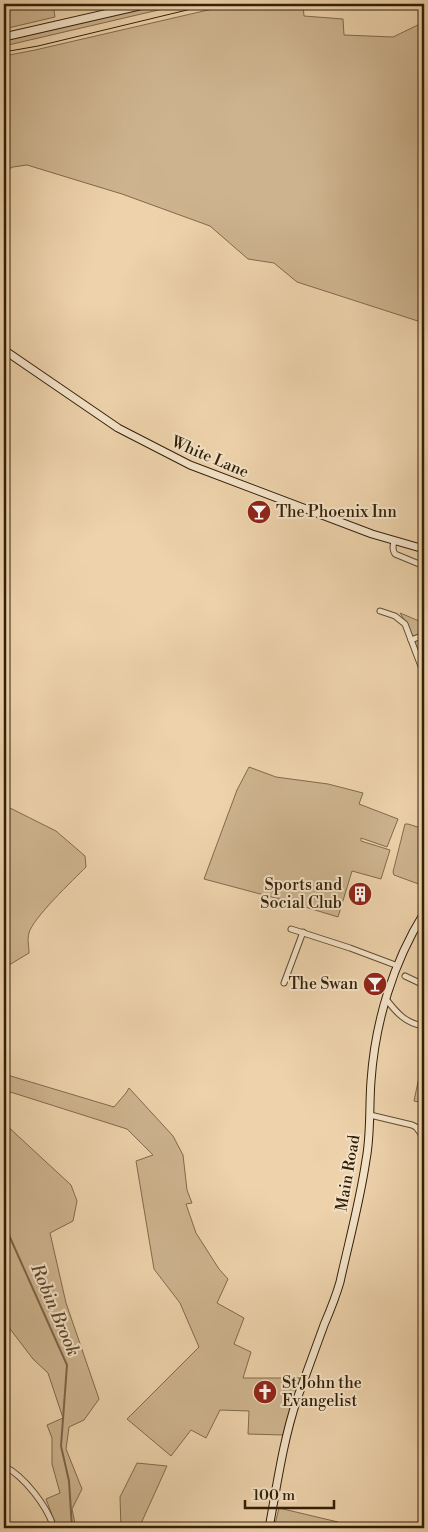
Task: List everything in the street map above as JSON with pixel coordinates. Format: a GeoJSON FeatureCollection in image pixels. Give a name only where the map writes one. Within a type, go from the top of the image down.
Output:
{"type":"FeatureCollection","features":[{"type":"Feature","properties":{"kind":"street"},"geometry":{"type":"LineString","coordinates":[[4,37],[148,4]]}},
{"type":"Feature","properties":{"kind":"street","name":"White Lane"},"geometry":{"type":"LineString","coordinates":[[4,350],[118,428],[167,454],[216,476],[394,541],[424,549]]}},
{"type":"Feature","properties":{"kind":"street"},"geometry":{"type":"LineString","coordinates":[[394,541],[392,546],[395,554],[424,566]]}},
{"type":"Feature","properties":{"kind":"street"},"geometry":{"type":"LineString","coordinates":[[380,612],[395,616],[401,620],[408,630],[424,674]]}},
{"type":"Feature","properties":{"kind":"street"},"geometry":{"type":"LineString","coordinates":[[411,640],[424,635]]}},
{"type":"Feature","properties":{"kind":"street","name":"Main Road"},"geometry":{"type":"LineString","coordinates":[[269,1528],[286,1438],[297,1399],[339,1285],[366,1160],[373,1057],[381,1016],[398,966],[409,940],[424,913]]}},
{"type":"Feature","properties":{"kind":"street"},"geometry":{"type":"LineString","coordinates":[[291,929],[398,966]]}},
{"type":"Feature","properties":{"kind":"street"},"geometry":{"type":"LineString","coordinates":[[284,983],[303,932]]}},
{"type":"Feature","properties":{"kind":"street"},"geometry":{"type":"LineString","coordinates":[[406,976],[424,985]]}},
{"type":"Feature","properties":{"kind":"street"},"geometry":{"type":"LineString","coordinates":[[386,999],[399,1016],[414,1024],[424,1026]]}},
{"type":"Feature","properties":{"kind":"street"},"geometry":{"type":"LineString","coordinates":[[370,1115],[412,1125],[416,1127],[424,1138]]}},
{"type":"Feature","properties":{"kind":"street"},"geometry":{"type":"LineString","coordinates":[[4,1466],[15,1472],[43,1504],[54,1528]]}},
{"type":"Feature","properties":{"kind":"shaded area"},"geometry":{"type":"Polygon","coordinates":[[[4,4],[53,4],[55,17],[4,29],[4,4]]]}},
{"type":"Feature","properties":{"kind":"shaded area"},"geometry":{"type":"Polygon","coordinates":[[[159,4],[167,4],[167,8],[4,46],[4,39],[51,30],[159,4]]]}},
{"type":"Feature","properties":{"kind":"shaded area"},"geometry":{"type":"Polygon","coordinates":[[[234,4],[303,4],[304,16],[343,19],[344,35],[393,37],[420,24],[423,26],[424,24],[424,323],[297,282],[274,263],[248,259],[210,226],[122,194],[27,165],[13,167],[4,171],[4,56],[234,4]]]}},
{"type":"Feature","properties":{"kind":"shaded area"},"geometry":{"type":"Polygon","coordinates":[[[400,613],[424,623],[423,664],[405,621],[400,613]]]}},
{"type":"Feature","properties":{"kind":"shaded area"},"geometry":{"type":"Polygon","coordinates":[[[249,767],[276,777],[328,784],[363,793],[359,804],[398,819],[387,847],[361,838],[361,841],[390,850],[381,879],[352,871],[338,917],[204,879],[237,790],[249,767]]]}},
{"type":"Feature","properties":{"kind":"shaded area"},"geometry":{"type":"Polygon","coordinates":[[[4,805],[56,831],[85,856],[86,867],[37,918],[29,933],[29,953],[4,968],[4,805]]]}},
{"type":"Feature","properties":{"kind":"shaded area"},"geometry":{"type":"Polygon","coordinates":[[[405,824],[424,829],[424,886],[394,875],[393,872],[405,824]]]}},
{"type":"Feature","properties":{"kind":"shaded area"},"geometry":{"type":"Polygon","coordinates":[[[424,1053],[424,1103],[414,1101],[424,1053]]]}},
{"type":"Feature","properties":{"kind":"shaded area"},"geometry":{"type":"Polygon","coordinates":[[[4,1074],[114,1107],[129,1088],[173,1136],[183,1155],[187,1190],[192,1203],[186,1204],[196,1233],[219,1269],[228,1279],[217,1303],[244,1318],[234,1344],[251,1352],[243,1378],[301,1378],[283,1435],[248,1434],[249,1411],[220,1410],[206,1438],[191,1430],[171,1456],[127,1419],[199,1347],[180,1303],[154,1269],[136,1161],[153,1155],[127,1129],[4,1090],[4,1074]]]}},
{"type":"Feature","properties":{"kind":"shaded area"},"geometry":{"type":"Polygon","coordinates":[[[4,1123],[71,1185],[77,1201],[73,1221],[50,1233],[66,1303],[99,1399],[84,1420],[69,1427],[66,1449],[82,1489],[72,1509],[76,1528],[57,1528],[46,1499],[60,1493],[52,1464],[52,1438],[47,1425],[63,1418],[48,1373],[33,1359],[4,1321],[4,1123]]]}},
{"type":"Feature","properties":{"kind":"shaded area"},"geometry":{"type":"Polygon","coordinates":[[[137,1463],[167,1466],[139,1528],[121,1528],[120,1497],[137,1463]]]}},
{"type":"Feature","properties":{"kind":"shaded area"},"geometry":{"type":"Polygon","coordinates":[[[279,1508],[338,1522],[337,1528],[274,1528],[279,1508]]]}},
{"type":"Feature","properties":{"kind":"waterway","name":"Robin Brook"},"geometry":{"type":"LineString","coordinates":[[4,1224],[67,1365],[61,1446],[69,1481],[72,1528]]}},
{"type":"Feature","properties":{"kind":"tram line"},"geometry":{"type":"LineString","coordinates":[[4,52],[38,46],[212,4]]}},
{"type":"Feature","properties":{"kind":"place","name":"The Phoenix Inn"},"geometry":{"type":"Point","coordinates":[259,512]}},
{"type":"Feature","properties":{"kind":"place","name":"Sports and Social Club"},"geometry":{"type":"Point","coordinates":[360,894]}},
{"type":"Feature","properties":{"kind":"place","name":"The Swan"},"geometry":{"type":"Point","coordinates":[375,984]}},
{"type":"Feature","properties":{"kind":"place","name":"St John the Evangelist"},"geometry":{"type":"Point","coordinates":[265,1392]}}]}
